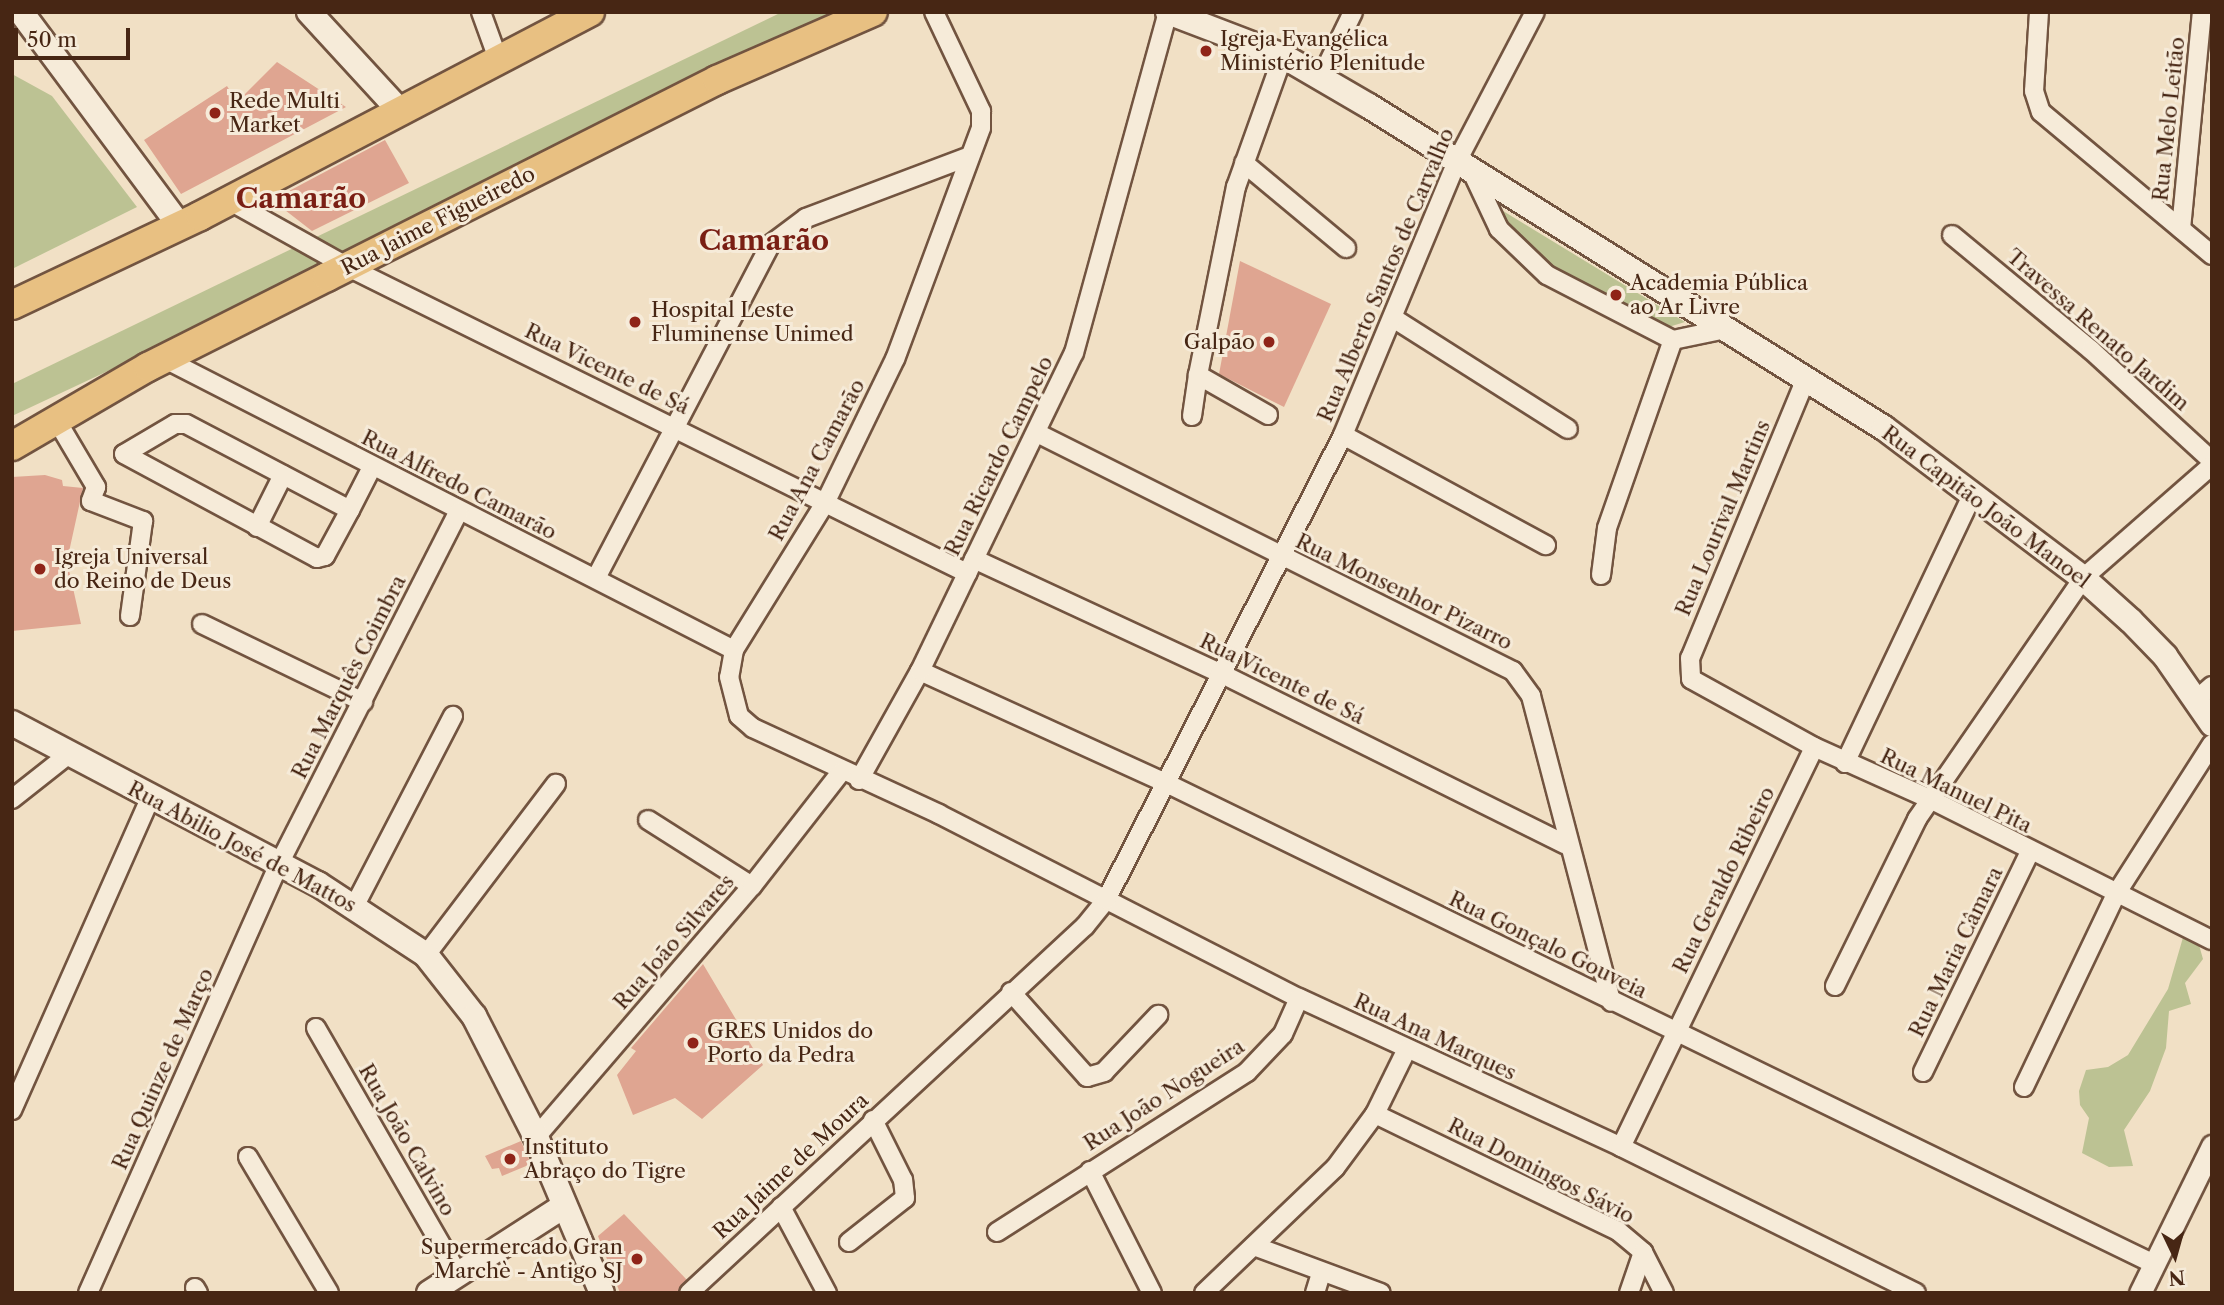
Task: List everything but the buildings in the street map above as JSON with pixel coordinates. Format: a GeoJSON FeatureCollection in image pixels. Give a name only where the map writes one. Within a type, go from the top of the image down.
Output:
{"type":"FeatureCollection","features":[{"type":"Feature","properties":{"kind":"main road"},"geometry":{"type":"LineString","coordinates":[[21,12],[180,226]]}},
{"type":"Feature","properties":{"kind":"main road"},"geometry":{"type":"LineString","coordinates":[[309,12],[400,111]]}},
{"type":"Feature","properties":{"kind":"main road"},"geometry":{"type":"LineString","coordinates":[[12,305],[230,201],[590,12]]}},
{"type":"Feature","properties":{"kind":"main road","name":"Rua Jaime Figueiredo"},"geometry":{"type":"LineString","coordinates":[[12,446],[165,359],[717,80],[873,12]]}},
{"type":"Feature","properties":{"kind":"main road","name":"Rua Capitão João Manoel"},"geometry":{"type":"LineString","coordinates":[[1168,12],[1283,56],[1321,78],[1725,329],[1973,492],[2083,578],[2148,637],[2204,693],[2212,724]]}},
{"type":"Feature","properties":{"kind":"main road","name":"Rua Abilio José de Mattos"},"geometry":{"type":"LineString","coordinates":[[12,723],[150,799],[279,863],[355,905],[426,955],[469,1007],[536,1137],[602,1293]]}},
{"type":"Feature","properties":{"kind":"main road"},"geometry":{"type":"LineString","coordinates":[[429,1293],[564,1206]]}},
{"type":"Feature","properties":{"kind":"street"},"geometry":{"type":"LineString","coordinates":[[481,12],[498,59]]}},
{"type":"Feature","properties":{"kind":"street","name":"Rua Ana Camarão"},"geometry":{"type":"LineString","coordinates":[[934,12],[981,111],[970,156],[919,304],[825,502],[734,650],[729,677],[739,716],[841,772],[939,814]]}},
{"type":"Feature","properties":{"kind":"street","name":"Rua Ricardo Campelo"},"geometry":{"type":"LineString","coordinates":[[859,780],[920,671],[1039,434],[1074,353],[1168,12]]}},
{"type":"Feature","properties":{"kind":"street"},"geometry":{"type":"LineString","coordinates":[[1321,78],[1353,12]]}},
{"type":"Feature","properties":{"kind":"street","name":"Rua Alberto Santos de Carvalho"},"geometry":{"type":"LineString","coordinates":[[1220,673],[1343,435],[1393,318],[1465,168],[1535,12]]}},
{"type":"Feature","properties":{"kind":"street"},"geometry":{"type":"LineString","coordinates":[[2039,12],[2034,90],[2041,111],[2212,255]]}},
{"type":"Feature","properties":{"kind":"street","name":"Rua Melo Leitão"},"geometry":{"type":"LineString","coordinates":[[2181,229],[2202,12]]}},
{"type":"Feature","properties":{"kind":"street"},"geometry":{"type":"LineString","coordinates":[[1192,416],[1234,195],[1283,56]]}},
{"type":"Feature","properties":{"kind":"street"},"geometry":{"type":"LineString","coordinates":[[596,578],[770,245],[806,218],[970,156]]}},
{"type":"Feature","properties":{"kind":"street"},"geometry":{"type":"LineString","coordinates":[[1244,163],[1346,247]]}},
{"type":"Feature","properties":{"kind":"street"},"geometry":{"type":"LineString","coordinates":[[1465,168],[1489,215],[1515,248],[1547,275],[1622,318],[1673,340],[1725,329]]}},
{"type":"Feature","properties":{"kind":"street","name":"Rua Vicente de Sá"},"geometry":{"type":"LineString","coordinates":[[230,201],[348,267],[825,502],[1220,673],[1566,845]]}},
{"type":"Feature","properties":{"kind":"street","name":"Travessa Renato Jardim"},"geometry":{"type":"LineString","coordinates":[[1952,235],[2091,350],[2212,463]]}},
{"type":"Feature","properties":{"kind":"street"},"geometry":{"type":"LineString","coordinates":[[1393,318],[1568,429]]}},
{"type":"Feature","properties":{"kind":"street"},"geometry":{"type":"LineString","coordinates":[[1601,575],[1607,528],[1673,340]]}},
{"type":"Feature","properties":{"kind":"street","name":"Rua Alfredo Camarão"},"geometry":{"type":"LineString","coordinates":[[165,359],[734,650]]}},
{"type":"Feature","properties":{"kind":"street"},"geometry":{"type":"LineString","coordinates":[[1198,375],[1268,415]]}},
{"type":"Feature","properties":{"kind":"street","name":"Rua Lourival Martins"},"geometry":{"type":"LineString","coordinates":[[1689,673],[1690,658],[1805,381]]}},
{"type":"Feature","properties":{"kind":"street"},"geometry":{"type":"LineString","coordinates":[[57,421],[96,487],[90,501],[143,521],[130,616]]}},
{"type":"Feature","properties":{"kind":"street"},"geometry":{"type":"LineString","coordinates":[[350,510],[181,423],[126,450],[130,461],[321,558],[350,510],[372,467]]}},
{"type":"Feature","properties":{"kind":"street","name":"Rua Monsenhor Pizarro"},"geometry":{"type":"LineString","coordinates":[[1039,434],[1513,671],[1531,696],[1566,845],[1611,1002]]}},
{"type":"Feature","properties":{"kind":"street"},"geometry":{"type":"LineString","coordinates":[[1343,435],[1546,544]]}},
{"type":"Feature","properties":{"kind":"street"},"geometry":{"type":"LineString","coordinates":[[1835,986],[1906,838],[2083,578],[2212,463]]}},
{"type":"Feature","properties":{"kind":"street"},"geometry":{"type":"LineString","coordinates":[[257,527],[283,475]]}},
{"type":"Feature","properties":{"kind":"street"},"geometry":{"type":"LineString","coordinates":[[1845,763],[1973,492]]}},
{"type":"Feature","properties":{"kind":"street","name":"Rua Marquês Coimbra"},"geometry":{"type":"LineString","coordinates":[[279,863],[459,511]]}},
{"type":"Feature","properties":{"kind":"street"},"geometry":{"type":"LineString","coordinates":[[202,624],[363,702]]}},
{"type":"Feature","properties":{"kind":"street","name":"Rua Gonçalo Gouveia"},"geometry":{"type":"LineString","coordinates":[[920,671],[1164,782],[2154,1265]]}},
{"type":"Feature","properties":{"kind":"street","name":"Rua Jaime de Moura"},"geometry":{"type":"LineString","coordinates":[[689,1293],[1106,900],[1220,673]]}},
{"type":"Feature","properties":{"kind":"street","name":"Rua Manuel Pita"},"geometry":{"type":"LineString","coordinates":[[1689,673],[1699,687],[1845,763],[1932,800],[2030,852],[2212,940]]}},
{"type":"Feature","properties":{"kind":"street"},"geometry":{"type":"LineString","coordinates":[[355,905],[453,716]]}},
{"type":"Feature","properties":{"kind":"street"},"geometry":{"type":"LineString","coordinates":[[2024,1087],[2116,894],[2212,744]]}},
{"type":"Feature","properties":{"kind":"street","name":"Rua Geraldo Ribeiro"},"geometry":{"type":"LineString","coordinates":[[1621,1147],[1667,1028],[1814,747]]}},
{"type":"Feature","properties":{"kind":"street"},"geometry":{"type":"LineString","coordinates":[[12,799],[69,754]]}},
{"type":"Feature","properties":{"kind":"street","name":"Rua João Silvares"},"geometry":{"type":"LineString","coordinates":[[536,1137],[752,886],[841,772]]}},
{"type":"Feature","properties":{"kind":"street"},"geometry":{"type":"LineString","coordinates":[[426,955],[556,784]]}},
{"type":"Feature","properties":{"kind":"street"},"geometry":{"type":"LineString","coordinates":[[12,1110],[150,799]]}},
{"type":"Feature","properties":{"kind":"street","name":"Rua Ana Marques"},"geometry":{"type":"LineString","coordinates":[[939,814],[1299,999],[1621,1147],[1815,1247],[1916,1293]]}},
{"type":"Feature","properties":{"kind":"street"},"geometry":{"type":"LineString","coordinates":[[648,820],[752,886]]}},
{"type":"Feature","properties":{"kind":"street","name":"Rua Maria Câmara"},"geometry":{"type":"LineString","coordinates":[[1923,1072],[2030,852]]}},
{"type":"Feature","properties":{"kind":"street","name":"Rua Quinze de Março"},"geometry":{"type":"LineString","coordinates":[[88,1293],[279,863]]}},
{"type":"Feature","properties":{"kind":"street"},"geometry":{"type":"LineString","coordinates":[[1011,992],[1087,1077],[1104,1072],[1158,1015]]}},
{"type":"Feature","properties":{"kind":"street","name":"Rua João Nogueira"},"geometry":{"type":"LineString","coordinates":[[997,1232],[1247,1072],[1283,1034],[1299,999]]}},
{"type":"Feature","properties":{"kind":"street","name":"Rua João Calvino"},"geometry":{"type":"LineString","coordinates":[[316,1028],[458,1274]]}},
{"type":"Feature","properties":{"kind":"street"},"geometry":{"type":"LineString","coordinates":[[1204,1293],[1313,1192],[1375,1114],[1407,1049]]}},
{"type":"Feature","properties":{"kind":"street","name":"Rua Domingos Sávio"},"geometry":{"type":"LineString","coordinates":[[1375,1114],[1618,1231],[1643,1252],[1664,1293]]}},
{"type":"Feature","properties":{"kind":"street"},"geometry":{"type":"LineString","coordinates":[[849,1242],[905,1198],[903,1180],[873,1120]]}},
{"type":"Feature","properties":{"kind":"street"},"geometry":{"type":"LineString","coordinates":[[2140,1293],[2210,1155]]}},
{"type":"Feature","properties":{"kind":"street"},"geometry":{"type":"LineString","coordinates":[[248,1157],[329,1293]]}},
{"type":"Feature","properties":{"kind":"street"},"geometry":{"type":"LineString","coordinates":[[1090,1171],[1152,1293]]}},
{"type":"Feature","properties":{"kind":"street"},"geometry":{"type":"LineString","coordinates":[[781,1207],[827,1293]]}},
{"type":"Feature","properties":{"kind":"street"},"geometry":{"type":"LineString","coordinates":[[1254,1246],[1381,1293]]}},
{"type":"Feature","properties":{"kind":"street"},"geometry":{"type":"LineString","coordinates":[[1629,1293],[1643,1252]]}},
{"type":"Feature","properties":{"kind":"street"},"geometry":{"type":"LineString","coordinates":[[1315,1293],[1321,1273]]}},
{"type":"Feature","properties":{"kind":"green space"},"geometry":{"type":"Polygon","coordinates":[[[782,12],[872,12],[12,416],[12,384],[782,12]]]}},
{"type":"Feature","properties":{"kind":"green space"},"geometry":{"type":"Polygon","coordinates":[[[12,74],[52,96],[137,207],[12,269],[12,74]]]}},
{"type":"Feature","properties":{"kind":"green space"},"geometry":{"type":"Polygon","coordinates":[[[1495,206],[1685,322],[1662,329],[1568,279],[1509,230],[1495,206]]]}},
{"type":"Feature","properties":{"kind":"green space"},"geometry":{"type":"Polygon","coordinates":[[[2184,934],[2197,938],[2203,959],[2185,983],[2191,1004],[2169,1011],[2166,1048],[2150,1091],[2124,1130],[2133,1166],[2109,1167],[2082,1153],[2089,1118],[2080,1105],[2079,1091],[2086,1070],[2108,1067],[2128,1055],[2168,989],[2184,934]]]}},
{"type":"Feature","properties":{"kind":"place","name":"Igreja Evangélica Ministério Plenitude"},"geometry":{"type":"Point","coordinates":[1206,51]}},
{"type":"Feature","properties":{"kind":"place","name":"Rede Multi Market"},"geometry":{"type":"Point","coordinates":[215,113]}},
{"type":"Feature","properties":{"kind":"place","name":"Academia Pública ao Ar Livre"},"geometry":{"type":"Point","coordinates":[1616,295]}},
{"type":"Feature","properties":{"kind":"place","name":"Hospital Leste Fluminense Unimed"},"geometry":{"type":"Point","coordinates":[635,322]}},
{"type":"Feature","properties":{"kind":"place","name":"Galpão"},"geometry":{"type":"Point","coordinates":[1269,342]}},
{"type":"Feature","properties":{"kind":"place","name":"Igreja Universal do Reino de Deus"},"geometry":{"type":"Point","coordinates":[40,569]}},
{"type":"Feature","properties":{"kind":"place","name":"GRES Unidos do Porto da Pedra"},"geometry":{"type":"Point","coordinates":[693,1043]}},
{"type":"Feature","properties":{"kind":"place","name":"Instituto Abraço do Tigre"},"geometry":{"type":"Point","coordinates":[510,1159]}},
{"type":"Feature","properties":{"kind":"place","name":"Supermercado Gran Marchè - Antigo SJ"},"geometry":{"type":"Point","coordinates":[637,1259]}},
{"type":"Feature","properties":{"kind":"district","name":"Camarão"},"geometry":{"type":"Point","coordinates":[301,198]}},
{"type":"Feature","properties":{"kind":"district","name":"Camarão"},"geometry":{"type":"Point","coordinates":[764,240]}}]}
